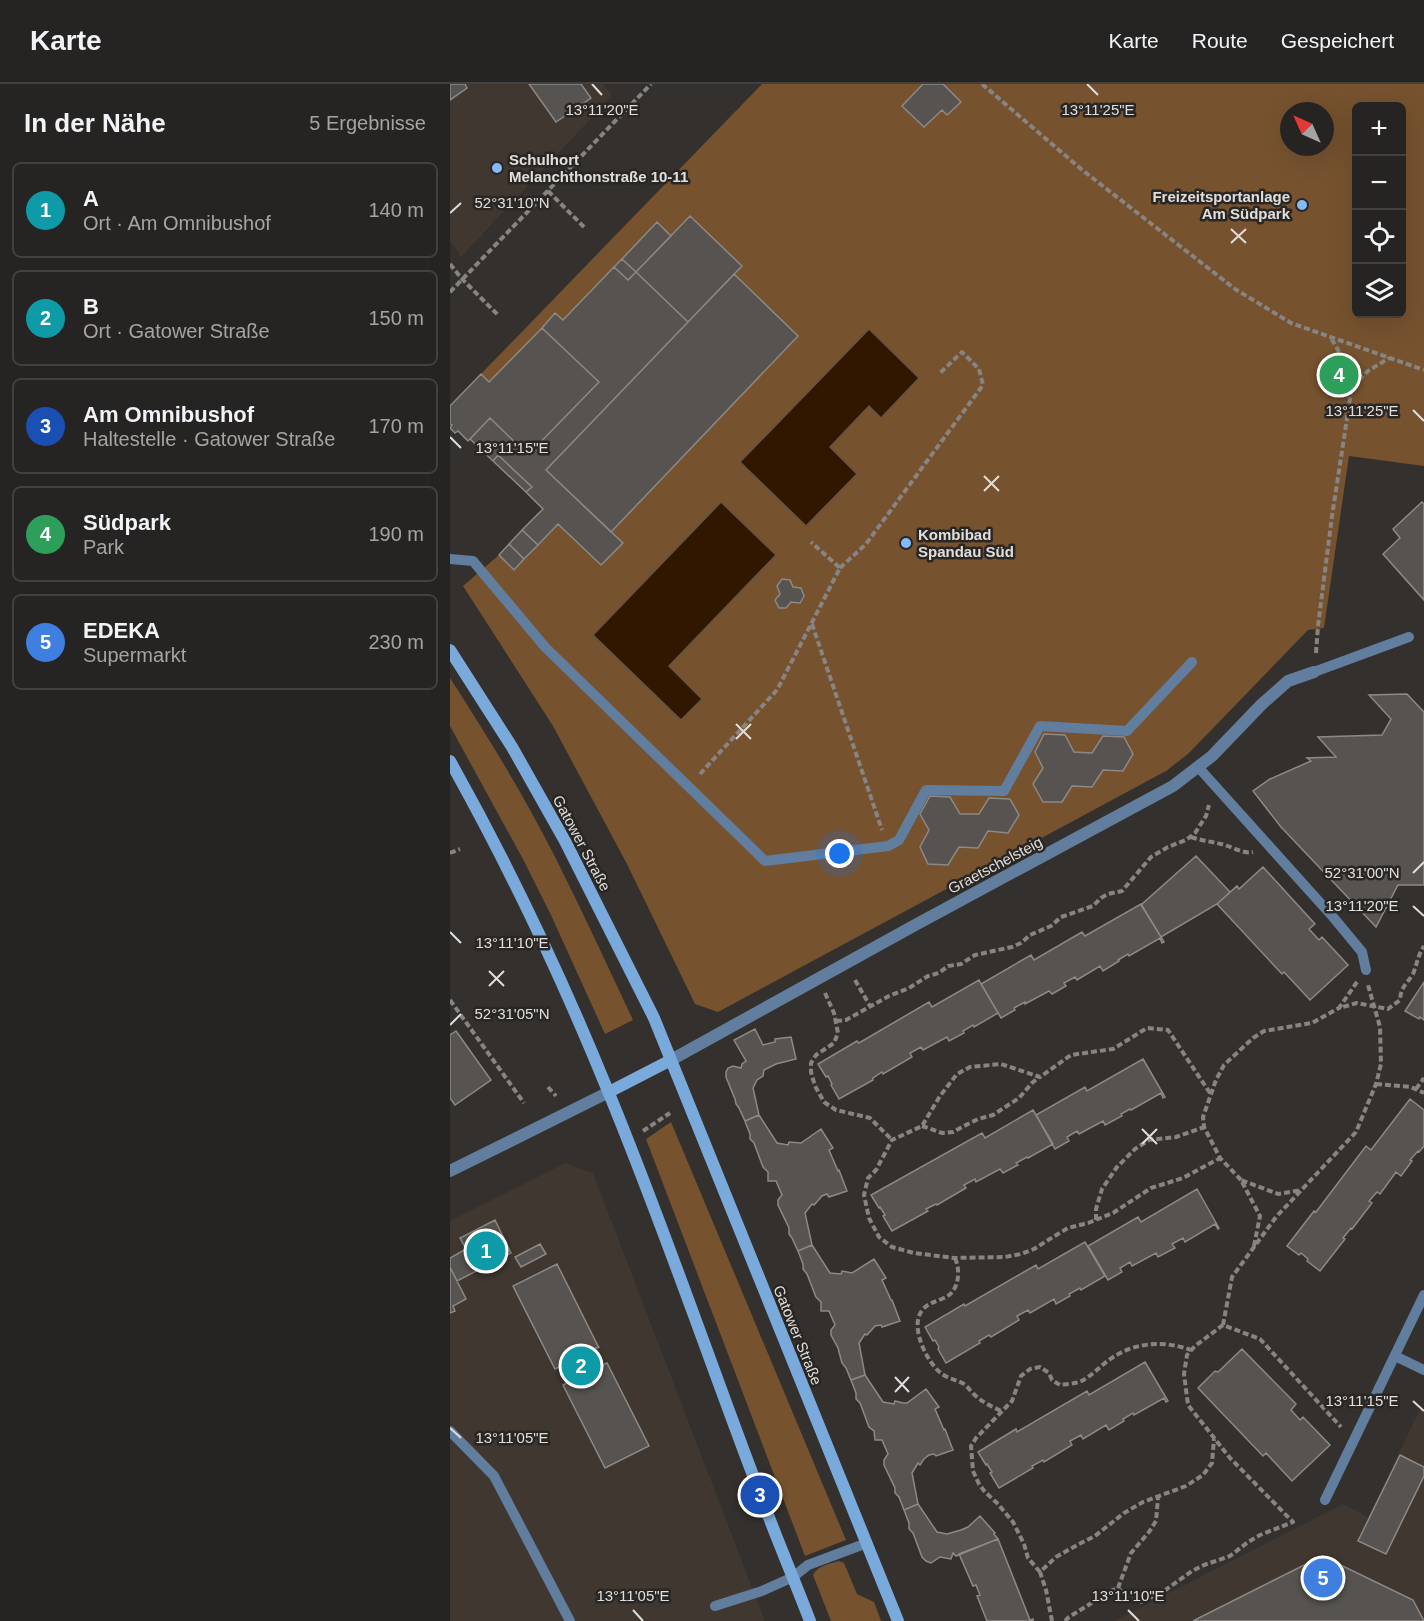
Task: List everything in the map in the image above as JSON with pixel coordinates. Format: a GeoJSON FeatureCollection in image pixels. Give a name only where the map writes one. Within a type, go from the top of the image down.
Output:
{"type":"FeatureCollection","features":[{"type":"Feature","properties":{"kind":"main road","name":"Gatower Straße"},"geometry":{"type":"LineString","coordinates":[[450,650],[512,747],[565,841],[654,1018],[898,1621]]}},
{"type":"Feature","properties":{"kind":"main road"},"geometry":{"type":"LineString","coordinates":[[450,761],[499,850],[542,939],[609,1092],[760,1495],[810,1621]]}},
{"type":"Feature","properties":{"kind":"main road"},"geometry":{"type":"LineString","coordinates":[[609,1092],[670,1060]]}},
{"type":"Feature","properties":{"kind":"street","name":"Graetschelsteig"},"geometry":{"type":"LineString","coordinates":[[670,1060],[1173,786],[1199,768],[1288,681],[1314,672]]}},
{"type":"Feature","properties":{"kind":"street"},"geometry":{"type":"LineString","coordinates":[[450,1171],[609,1092]]}},
{"type":"Feature","properties":{"kind":"lane"},"geometry":{"type":"LineString","coordinates":[[450,559],[473,561],[545,647],[765,861],[888,846],[899,840],[926,790],[1004,791],[1040,726],[1127,731],[1192,662]]}},
{"type":"Feature","properties":{"kind":"lane"},"geometry":{"type":"LineString","coordinates":[[1314,672],[1409,637]]}},
{"type":"Feature","properties":{"kind":"lane"},"geometry":{"type":"LineString","coordinates":[[1199,768],[1362,952],[1366,970]]}},
{"type":"Feature","properties":{"kind":"lane"},"geometry":{"type":"LineString","coordinates":[[1325,1500],[1424,1295]]}},
{"type":"Feature","properties":{"kind":"lane"},"geometry":{"type":"LineString","coordinates":[[1395,1356],[1424,1370]]}},
{"type":"Feature","properties":{"kind":"lane"},"geometry":{"type":"LineString","coordinates":[[450,1431],[494,1476],[570,1621]]}},
{"type":"Feature","properties":{"kind":"lane"},"geometry":{"type":"LineString","coordinates":[[715,1606],[762,1591],[793,1577],[808,1564],[867,1543]]}},
{"type":"Feature","properties":{"kind":"path"},"geometry":{"type":"LineString","coordinates":[[450,292],[651,84]]}},
{"type":"Feature","properties":{"kind":"path"},"geometry":{"type":"LineString","coordinates":[[982,84],[1081,169],[1235,289],[1290,323],[1424,370]]}},
{"type":"Feature","properties":{"kind":"path"},"geometry":{"type":"LineString","coordinates":[[548,191],[584,227]]}},
{"type":"Feature","properties":{"kind":"path"},"geometry":{"type":"LineString","coordinates":[[450,264],[499,316]]}},
{"type":"Feature","properties":{"kind":"path"},"geometry":{"type":"LineString","coordinates":[[1314,672],[1330,527],[1352,386],[1345,362],[1331,338]]}},
{"type":"Feature","properties":{"kind":"path"},"geometry":{"type":"LineString","coordinates":[[688,787],[777,690],[840,568],[866,544],[983,386],[979,369],[962,352],[939,374]]}},
{"type":"Feature","properties":{"kind":"path"},"geometry":{"type":"LineString","coordinates":[[1352,386],[1368,371],[1389,358]]}},
{"type":"Feature","properties":{"kind":"path"},"geometry":{"type":"LineString","coordinates":[[811,543],[840,568]]}},
{"type":"Feature","properties":{"kind":"path"},"geometry":{"type":"LineString","coordinates":[[812,623],[888,846]]}},
{"type":"Feature","properties":{"kind":"path"},"geometry":{"type":"LineString","coordinates":[[836,1022],[846,1020],[948,966],[961,964],[975,955],[1022,943],[1030,935],[1051,926],[1061,917],[1093,906],[1108,894],[1122,891],[1151,857],[1195,833],[1206,816],[1214,785]]}},
{"type":"Feature","properties":{"kind":"path"},"geometry":{"type":"LineString","coordinates":[[1191,837],[1248,853],[1270,846]]}},
{"type":"Feature","properties":{"kind":"path"},"geometry":{"type":"LineString","coordinates":[[450,853],[460,849]]}},
{"type":"Feature","properties":{"kind":"path"},"geometry":{"type":"LineString","coordinates":[[1254,1247],[1260,1216],[1241,1180],[1220,1158],[1204,1127],[1203,1117],[1215,1080],[1224,1065],[1264,1031],[1317,1021],[1339,1008],[1357,1003],[1388,1009],[1400,1000],[1400,993],[1412,976],[1418,956],[1424,946]]}},
{"type":"Feature","properties":{"kind":"path"},"geometry":{"type":"LineString","coordinates":[[846,963],[870,1006]]}},
{"type":"Feature","properties":{"kind":"path"},"geometry":{"type":"LineString","coordinates":[[1118,1588],[1128,1598],[1141,1602],[1164,1591],[1192,1571],[1230,1556],[1260,1535],[1293,1522],[1230,1458],[1188,1405],[1184,1374],[1187,1355],[1223,1325],[1232,1277],[1276,1217],[1356,1132],[1376,1084],[1381,1064],[1380,1027],[1368,989],[1366,970]]}},
{"type":"Feature","properties":{"kind":"path"},"geometry":{"type":"LineString","coordinates":[[1339,1008],[1366,970]]}},
{"type":"Feature","properties":{"kind":"path"},"geometry":{"type":"LineString","coordinates":[[817,979],[834,1013],[838,1033],[834,1043],[816,1055],[811,1064],[816,1086],[824,1102],[836,1110],[870,1118],[892,1140]]}},
{"type":"Feature","properties":{"kind":"path"},"geometry":{"type":"LineString","coordinates":[[450,1000],[524,1103]]}},
{"type":"Feature","properties":{"kind":"path"},"geometry":{"type":"LineString","coordinates":[[922,1126],[942,1133],[953,1132],[978,1119],[993,1115],[1019,1098],[1032,1083],[1071,1055],[1113,1049],[1147,1028],[1168,1030],[1210,1093]]}},
{"type":"Feature","properties":{"kind":"path"},"geometry":{"type":"LineString","coordinates":[[1040,1077],[1001,1064],[970,1067],[957,1074],[940,1096],[922,1126],[892,1140],[876,1170],[868,1178],[864,1195],[869,1218],[879,1238],[892,1247],[914,1253],[954,1258],[1005,1257],[1021,1254],[1034,1249],[1068,1228],[1113,1213],[1151,1188],[1183,1178],[1220,1158]]}},
{"type":"Feature","properties":{"kind":"path"},"geometry":{"type":"LineString","coordinates":[[1416,1089],[1424,1078]]}},
{"type":"Feature","properties":{"kind":"path"},"geometry":{"type":"LineString","coordinates":[[1376,1084],[1411,1087],[1424,1093]]}},
{"type":"Feature","properties":{"kind":"path"},"geometry":{"type":"LineString","coordinates":[[549,1087],[556,1096]]}},
{"type":"Feature","properties":{"kind":"path"},"geometry":{"type":"LineString","coordinates":[[642,1132],[670,1113]]}},
{"type":"Feature","properties":{"kind":"path"},"geometry":{"type":"LineString","coordinates":[[1096,1220],[1096,1209],[1102,1189],[1117,1167],[1135,1149],[1149,1140],[1176,1137],[1204,1127]]}},
{"type":"Feature","properties":{"kind":"path"},"geometry":{"type":"LineString","coordinates":[[1241,1180],[1278,1194],[1302,1190]]}},
{"type":"Feature","properties":{"kind":"path"},"geometry":{"type":"LineString","coordinates":[[954,1258],[958,1265],[958,1278],[953,1292],[945,1298],[932,1302],[921,1311],[917,1321],[919,1334],[924,1350],[943,1375],[963,1384],[980,1400],[1001,1411]]}},
{"type":"Feature","properties":{"kind":"path"},"geometry":{"type":"LineString","coordinates":[[1223,1325],[1260,1339],[1353,1441]]}},
{"type":"Feature","properties":{"kind":"path"},"geometry":{"type":"LineString","coordinates":[[1052,1621],[1040,1572],[1028,1558],[1013,1522],[985,1492],[973,1471],[971,1446],[1012,1401],[1021,1376],[1030,1369],[1040,1367],[1049,1372],[1052,1380],[1060,1385],[1078,1383],[1111,1358],[1131,1348],[1155,1343],[1175,1344],[1191,1350]]}},
{"type":"Feature","properties":{"kind":"path"},"geometry":{"type":"LineString","coordinates":[[1040,1572],[1056,1557],[1095,1536],[1124,1513],[1203,1475],[1212,1464],[1214,1438]]}},
{"type":"Feature","properties":{"kind":"path"},"geometry":{"type":"LineString","coordinates":[[1065,1621],[1104,1593],[1118,1588],[1131,1553],[1156,1521],[1158,1497]]}},
{"type":"Feature","properties":{"kind":"shaded area","name":"Schulhort Melanchthonstraße 10-11"},"geometry":{"type":"Polygon","coordinates":[[[450,84],[603,84],[612,96],[461,257],[450,241],[450,84]]]}},
{"type":"Feature","properties":{"kind":"shaded area","name":"Kombibad Spandau Süd"},"geometry":{"type":"Polygon","coordinates":[[[762,84],[1424,84],[1424,466],[1349,456],[1324,628],[1308,630],[1188,754],[1166,771],[718,1012],[695,1004],[627,864],[553,726],[463,586],[499,555],[543,509],[470,439],[468,441],[458,431],[455,433],[450,428],[452,425],[450,424],[450,406],[762,84]]]}},
{"type":"Feature","properties":{"kind":"shaded area"},"geometry":{"type":"Polygon","coordinates":[[[869,329],[919,378],[881,418],[869,406],[830,447],[857,474],[806,526],[740,462],[869,329]]]}},
{"type":"Feature","properties":{"kind":"shaded area"},"geometry":{"type":"Polygon","coordinates":[[[721,502],[776,555],[669,666],[702,699],[681,720],[593,635],[721,502]]]}},
{"type":"Feature","properties":{"kind":"shaded area"},"geometry":{"type":"Polygon","coordinates":[[[450,678],[478,721],[542,832],[633,1020],[605,1034],[524,861],[450,726],[450,678]]]}},
{"type":"Feature","properties":{"kind":"shaded area"},"geometry":{"type":"Polygon","coordinates":[[[671,1122],[846,1540],[805,1556],[646,1139],[671,1122]]]}},
{"type":"Feature","properties":{"kind":"shaded area"},"geometry":{"type":"Polygon","coordinates":[[[565,1163],[593,1173],[765,1621],[450,1621],[450,1221],[565,1163]]]}},
{"type":"Feature","properties":{"kind":"shaded area"},"geometry":{"type":"Polygon","coordinates":[[[1421,1407],[1424,1409],[1424,1621],[1114,1621],[1343,1504],[1368,1517],[1421,1407]]]}},
{"type":"Feature","properties":{"kind":"shaded area"},"geometry":{"type":"Polygon","coordinates":[[[839,1561],[844,1563],[857,1594],[874,1602],[881,1621],[831,1621],[813,1575],[821,1567],[839,1561]]]}},
{"type":"Feature","properties":{"kind":"building"},"geometry":{"type":"Polygon","coordinates":[[[450,84],[465,84],[467,88],[450,100],[450,84]]]}},
{"type":"Feature","properties":{"kind":"building"},"geometry":{"type":"Polygon","coordinates":[[[529,84],[581,84],[591,98],[556,122],[529,84]]]}},
{"type":"Feature","properties":{"kind":"building"},"geometry":{"type":"Polygon","coordinates":[[[923,84],[943,84],[961,102],[947,115],[942,110],[924,127],[902,106],[923,84]]]}},
{"type":"Feature","properties":{"kind":"building"},"geometry":{"type":"Polygon","coordinates":[[[690,216],[742,266],[688,322],[636,272],[690,216]]]}},
{"type":"Feature","properties":{"kind":"building"},"geometry":{"type":"Polygon","coordinates":[[[657,222],[671,236],[636,272],[622,259],[657,222]]]}},
{"type":"Feature","properties":{"kind":"building"},"geometry":{"type":"Polygon","coordinates":[[[622,259],[636,272],[628,280],[614,267],[622,259]]]}},
{"type":"Feature","properties":{"kind":"building"},"geometry":{"type":"Polygon","coordinates":[[[614,267],[628,280],[636,272],[688,322],[546,470],[623,543],[601,565],[558,524],[538,545],[522,530],[543,509],[526,492],[532,487],[498,455],[493,461],[470,439],[490,418],[528,455],[599,382],[542,328],[555,313],[563,320],[614,267]]]}},
{"type":"Feature","properties":{"kind":"building"},"geometry":{"type":"Polygon","coordinates":[[[734,274],[798,336],[611,532],[546,470],[734,274]]]}},
{"type":"Feature","properties":{"kind":"building"},"geometry":{"type":"Polygon","coordinates":[[[542,328],[599,382],[528,455],[490,418],[468,441],[458,431],[455,433],[450,428],[452,425],[450,424],[450,406],[481,374],[489,382],[542,328]]]}},
{"type":"Feature","properties":{"kind":"building"},"geometry":{"type":"Polygon","coordinates":[[[498,455],[532,487],[526,492],[493,461],[498,455]]]}},
{"type":"Feature","properties":{"kind":"building"},"geometry":{"type":"Polygon","coordinates":[[[1422,502],[1424,504],[1424,600],[1383,554],[1400,538],[1393,529],[1422,502]]]}},
{"type":"Feature","properties":{"kind":"building"},"geometry":{"type":"Polygon","coordinates":[[[522,530],[538,545],[524,559],[509,544],[522,530]]]}},
{"type":"Feature","properties":{"kind":"building"},"geometry":{"type":"Polygon","coordinates":[[[509,544],[524,559],[514,570],[499,555],[509,544]]]}},
{"type":"Feature","properties":{"kind":"building"},"geometry":{"type":"Polygon","coordinates":[[[782,579],[790,580],[793,587],[801,588],[804,596],[800,603],[791,602],[786,608],[779,608],[775,600],[780,594],[777,586],[782,579]]]}},
{"type":"Feature","properties":{"kind":"building"},"geometry":{"type":"Polygon","coordinates":[[[1407,694],[1424,712],[1424,885],[1398,885],[1376,927],[1281,827],[1253,791],[1270,779],[1311,761],[1307,758],[1336,757],[1318,737],[1382,735],[1391,719],[1369,695],[1407,694]]]}},
{"type":"Feature","properties":{"kind":"building"},"geometry":{"type":"Polygon","coordinates":[[[1044,734],[1065,735],[1074,752],[1092,753],[1103,736],[1124,737],[1133,754],[1123,771],[1103,770],[1092,787],[1072,786],[1062,802],[1043,802],[1033,784],[1043,768],[1035,752],[1044,734]]]}},
{"type":"Feature","properties":{"kind":"building"},"geometry":{"type":"Polygon","coordinates":[[[930,796],[950,797],[960,814],[979,814],[989,798],[1010,799],[1019,815],[1008,833],[988,831],[978,848],[959,847],[948,865],[928,864],[920,847],[929,830],[920,814],[930,796]]]}},
{"type":"Feature","properties":{"kind":"building"},"geometry":{"type":"Polygon","coordinates":[[[1196,856],[1230,892],[1217,904],[1161,937],[1141,905],[1196,856]]]}},
{"type":"Feature","properties":{"kind":"building"},"geometry":{"type":"Polygon","coordinates":[[[1263,867],[1315,924],[1309,929],[1319,940],[1322,937],[1348,965],[1310,1000],[1284,972],[1282,974],[1217,904],[1237,886],[1239,889],[1263,867]]]}},
{"type":"Feature","properties":{"kind":"building"},"geometry":{"type":"Polygon","coordinates":[[[1141,904],[1164,942],[1162,943],[1160,938],[1129,956],[1128,954],[1103,971],[1100,966],[1077,980],[1075,977],[1064,983],[1066,986],[1052,994],[1049,991],[1025,1004],[1025,1002],[1001,1018],[981,984],[1031,955],[1034,960],[1082,932],[1085,936],[1141,904]]]}},
{"type":"Feature","properties":{"kind":"building"},"geometry":{"type":"Polygon","coordinates":[[[979,980],[998,1013],[974,1027],[973,1025],[949,1041],[947,1037],[923,1050],[921,1047],[910,1053],[912,1057],[883,1074],[882,1072],[873,1080],[839,1099],[828,1076],[826,1077],[818,1064],[929,1002],[932,1007],[979,980]]]}},
{"type":"Feature","properties":{"kind":"building"},"geometry":{"type":"Polygon","coordinates":[[[1424,982],[1424,1020],[1405,1011],[1424,982]]]}},
{"type":"Feature","properties":{"kind":"building"},"geometry":{"type":"Polygon","coordinates":[[[755,1029],[763,1045],[775,1042],[775,1039],[791,1037],[796,1059],[764,1070],[763,1076],[757,1080],[753,1088],[759,1115],[745,1121],[736,1104],[726,1072],[733,1066],[741,1068],[746,1061],[734,1040],[755,1029]]]}},
{"type":"Feature","properties":{"kind":"building"},"geometry":{"type":"Polygon","coordinates":[[[456,1031],[491,1080],[455,1105],[450,1098],[450,1035],[456,1031]]]}},
{"type":"Feature","properties":{"kind":"building"},"geometry":{"type":"Polygon","coordinates":[[[1143,1059],[1165,1097],[1163,1098],[1161,1093],[1105,1125],[1103,1121],[1079,1134],[1077,1131],[1067,1137],[1069,1141],[1055,1149],[1036,1115],[1085,1087],[1087,1091],[1143,1059]]]}},
{"type":"Feature","properties":{"kind":"building"},"geometry":{"type":"Polygon","coordinates":[[[1410,1099],[1424,1110],[1424,1146],[1410,1160],[1412,1161],[1401,1176],[1396,1172],[1380,1194],[1377,1192],[1369,1201],[1372,1203],[1320,1271],[1301,1253],[1299,1255],[1287,1246],[1366,1146],[1371,1150],[1410,1099]]]}},
{"type":"Feature","properties":{"kind":"building"},"geometry":{"type":"Polygon","coordinates":[[[1033,1110],[1053,1144],[1016,1163],[1018,1165],[1003,1173],[1000,1169],[976,1182],[975,1179],[964,1185],[966,1188],[926,1209],[928,1211],[892,1231],[883,1216],[885,1215],[871,1195],[982,1133],[985,1138],[1033,1110]]]}},
{"type":"Feature","properties":{"kind":"building"},"geometry":{"type":"Polygon","coordinates":[[[759,1115],[777,1143],[788,1145],[789,1142],[801,1143],[821,1129],[833,1148],[829,1150],[847,1191],[829,1197],[827,1194],[814,1205],[812,1204],[805,1213],[812,1245],[798,1251],[778,1205],[778,1200],[782,1195],[776,1181],[768,1181],[768,1172],[763,1167],[754,1143],[750,1139],[745,1121],[759,1115]]]}},
{"type":"Feature","properties":{"kind":"building"},"geometry":{"type":"Polygon","coordinates":[[[1197,1189],[1219,1228],[1215,1224],[1185,1242],[1183,1238],[1172,1244],[1175,1248],[1158,1257],[1156,1253],[1132,1266],[1130,1262],[1120,1268],[1122,1272],[1108,1280],[1088,1246],[1138,1217],[1141,1222],[1197,1189]]]}},
{"type":"Feature","properties":{"kind":"building"},"geometry":{"type":"Polygon","coordinates":[[[495,1220],[511,1253],[457,1281],[450,1267],[450,1258],[466,1249],[460,1238],[495,1220]]]}},
{"type":"Feature","properties":{"kind":"building"},"geometry":{"type":"Polygon","coordinates":[[[1085,1242],[1105,1276],[1069,1294],[1070,1296],[1056,1304],[1054,1299],[1030,1313],[1028,1310],[1017,1316],[1019,1320],[991,1337],[989,1335],[946,1363],[935,1340],[933,1341],[925,1327],[1036,1265],[1038,1269],[1085,1242]]]}},
{"type":"Feature","properties":{"kind":"building"},"geometry":{"type":"Polygon","coordinates":[[[540,1244],[546,1254],[521,1267],[515,1257],[540,1244]]]}},
{"type":"Feature","properties":{"kind":"building"},"geometry":{"type":"Polygon","coordinates":[[[812,1245],[830,1273],[841,1274],[842,1271],[852,1273],[874,1259],[886,1278],[882,1280],[900,1321],[882,1327],[881,1325],[875,1326],[867,1335],[865,1334],[859,1343],[865,1375],[851,1380],[831,1335],[831,1330],[835,1325],[829,1311],[821,1311],[821,1302],[816,1297],[803,1269],[798,1251],[812,1245]]]}},
{"type":"Feature","properties":{"kind":"building"},"geometry":{"type":"Polygon","coordinates":[[[557,1264],[599,1347],[594,1349],[602,1365],[607,1363],[649,1446],[605,1468],[563,1385],[567,1383],[559,1367],[555,1369],[513,1286],[557,1264]]]}},
{"type":"Feature","properties":{"kind":"building"},"geometry":{"type":"Polygon","coordinates":[[[450,1267],[466,1299],[453,1306],[455,1311],[450,1313],[450,1267]]]}},
{"type":"Feature","properties":{"kind":"building"},"geometry":{"type":"Polygon","coordinates":[[[1242,1349],[1296,1404],[1291,1410],[1300,1420],[1303,1417],[1330,1445],[1292,1481],[1266,1453],[1263,1456],[1198,1388],[1242,1349]]]}},
{"type":"Feature","properties":{"kind":"building"},"geometry":{"type":"Polygon","coordinates":[[[1145,1362],[1168,1401],[1166,1402],[1164,1398],[1134,1415],[1133,1413],[1109,1430],[1106,1425],[1083,1439],[1081,1435],[1070,1441],[1072,1445],[1044,1462],[1043,1460],[1032,1466],[1033,1468],[999,1488],[990,1473],[992,1472],[978,1452],[1087,1391],[1089,1395],[1145,1362]]]}},
{"type":"Feature","properties":{"kind":"building"},"geometry":{"type":"Polygon","coordinates":[[[865,1375],[883,1402],[907,1403],[926,1389],[939,1407],[935,1409],[953,1450],[936,1456],[929,1455],[920,1465],[918,1463],[912,1473],[918,1504],[904,1510],[884,1465],[888,1454],[882,1440],[875,1440],[874,1431],[869,1427],[860,1403],[856,1399],[851,1380],[865,1375]]]}},
{"type":"Feature","properties":{"kind":"building"},"geometry":{"type":"Polygon","coordinates":[[[1400,1455],[1424,1467],[1424,1476],[1386,1554],[1358,1541],[1400,1455]]]}},
{"type":"Feature","properties":{"kind":"building"},"geometry":{"type":"Polygon","coordinates":[[[918,1504],[937,1532],[947,1534],[961,1530],[980,1516],[998,1539],[956,1556],[953,1553],[951,1559],[940,1557],[931,1563],[926,1561],[909,1529],[904,1510],[918,1504]]]}},
{"type":"Feature","properties":{"kind":"building"},"geometry":{"type":"Polygon","coordinates":[[[998,1539],[1030,1620],[1033,1619],[1033,1621],[987,1621],[977,1596],[980,1595],[976,1585],[973,1586],[959,1554],[998,1539]]]}},
{"type":"Feature","properties":{"kind":"building"},"geometry":{"type":"Polygon","coordinates":[[[1322,1556],[1413,1600],[1424,1621],[1193,1621],[1322,1556]]]}},
{"type":"Feature","properties":{"kind":"place","name":"Schulhort Melanchthonstraße 10-11"},"geometry":{"type":"Point","coordinates":[497,168]}},
{"type":"Feature","properties":{"kind":"place","name":"Freizeitsportanlage Am Südpark"},"geometry":{"type":"Point","coordinates":[1302,205]}},
{"type":"Feature","properties":{"kind":"place","name":"Südpark"},"geometry":{"type":"Point","coordinates":[1339,375]}},
{"type":"Feature","properties":{"kind":"place","name":"Kombibad Spandau Süd"},"geometry":{"type":"Point","coordinates":[906,543]}},
{"type":"Feature","properties":{"kind":"place","name":"A"},"geometry":{"type":"Point","coordinates":[486,1251]}},
{"type":"Feature","properties":{"kind":"place","name":"B"},"geometry":{"type":"Point","coordinates":[581,1366]}},
{"type":"Feature","properties":{"kind":"place","name":"Am Omnibushof"},"geometry":{"type":"Point","coordinates":[760,1495]}},
{"type":"Feature","properties":{"kind":"place","name":"EDEKA"},"geometry":{"type":"Point","coordinates":[1323,1578]}}]}
